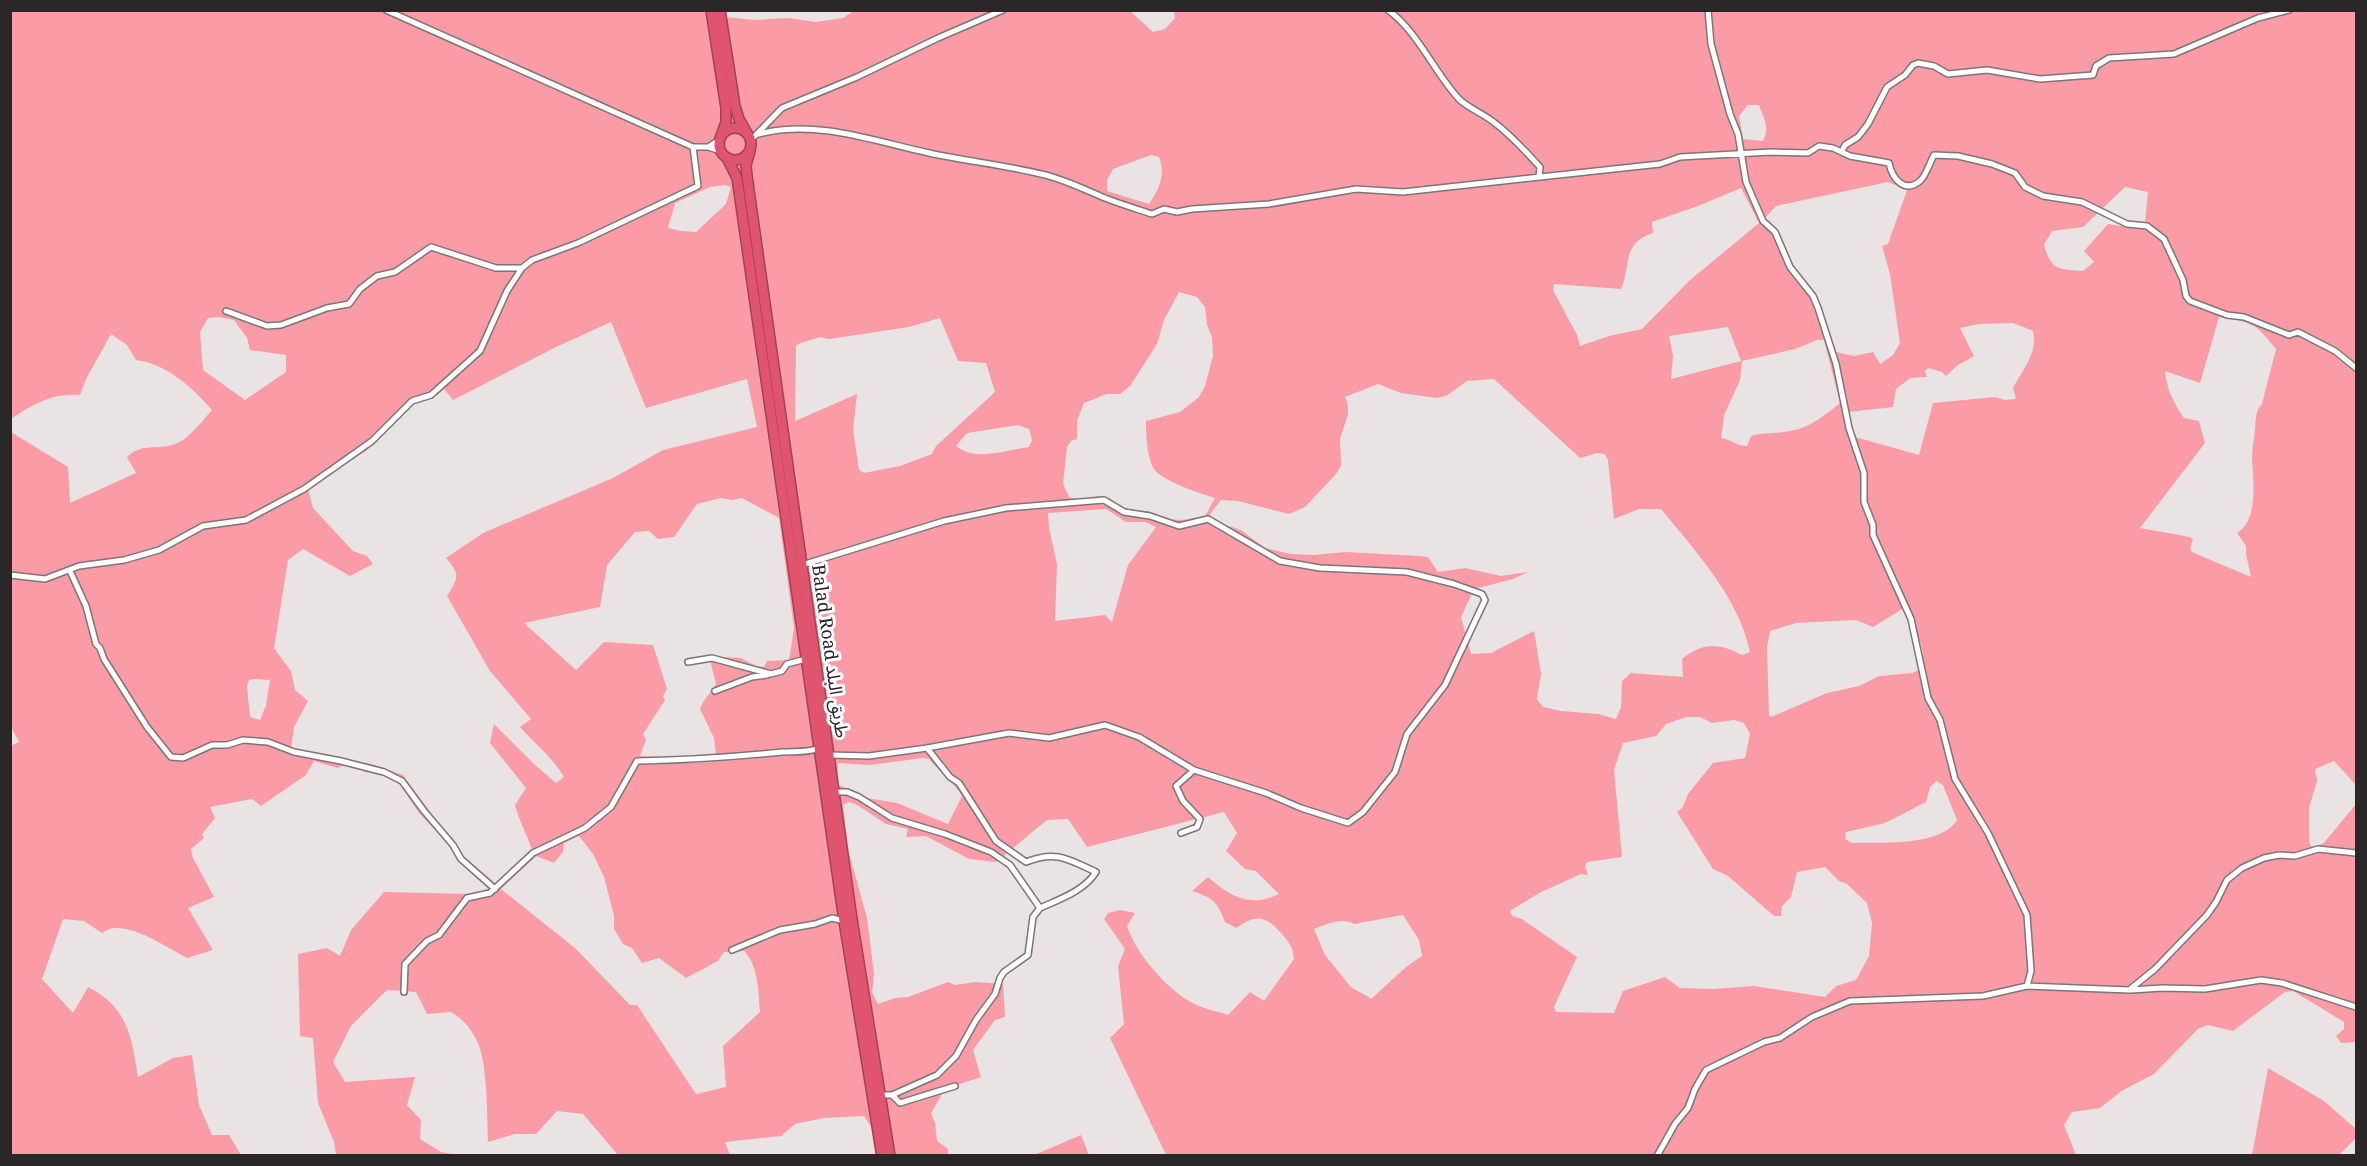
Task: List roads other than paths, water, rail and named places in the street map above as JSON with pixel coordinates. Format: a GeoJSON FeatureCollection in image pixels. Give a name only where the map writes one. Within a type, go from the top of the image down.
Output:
{"type":"FeatureCollection","features":[{"type":"Feature","properties":{"kind":"highway"},"geometry":{"type":"LineString","coordinates":[[711,10],[726,108],[726,122],[720,138],[724,155],[742,158],[750,151],[753,136]]}},
{"type":"Feature","properties":{"kind":"highway"},"geometry":{"type":"LineString","coordinates":[[720,10],[735,106],[739,119],[753,136]]}},
{"type":"Feature","properties":{"kind":"highway"},"geometry":{"type":"LineString","coordinates":[[720,138],[734,128],[739,128],[753,136]]}},
{"type":"Feature","properties":{"kind":"highway","name":"Balad Road طريق البلد"},"geometry":{"type":"LineString","coordinates":[[750,151],[746,165],[747,176],[829,755],[876,1096],[882,1155]]}},
{"type":"Feature","properties":{"kind":"highway","name":"Balad Road طريق البلد"},"geometry":{"type":"LineString","coordinates":[[724,155],[736,178],[844,921],[876,1096],[890,1155]]}},
{"type":"Feature","properties":{"kind":"street"},"geometry":{"type":"LineString","coordinates":[[386,10],[693,147],[708,147],[724,155]]}},
{"type":"Feature","properties":{"kind":"street"},"geometry":{"type":"LineString","coordinates":[[753,136],[782,108],[857,78],[938,38],[1003,10]]}},
{"type":"Feature","properties":{"kind":"street"},"geometry":{"type":"LineString","coordinates":[[1388,10],[1402,21],[1458,99],[1496,123],[1540,166],[1539,177]]}},
{"type":"Feature","properties":{"kind":"street"},"geometry":{"type":"LineString","coordinates":[[1708,10],[1711,44],[1730,114],[1738,134],[1746,182],[1763,221],[1775,232],[1790,267],[1813,296],[1818,308],[1836,364],[1849,428],[1864,474],[1864,501],[1873,525],[1873,535],[1911,620],[1928,698],[1940,720],[1955,779],[1988,833],[2027,915],[2031,971],[2027,986]]}},
{"type":"Feature","properties":{"kind":"street"},"geometry":{"type":"LineString","coordinates":[[1842,151],[1845,145],[1858,137],[1868,124],[1887,87],[1918,63],[1934,66],[1948,74],[1987,70],[2040,79],[2075,78],[2093,75],[2096,66],[2109,58],[2174,54],[2258,18],[2289,10]]}},
{"type":"Feature","properties":{"kind":"street"},"geometry":{"type":"LineString","coordinates":[[753,136],[779,128],[822,130],[874,139],[929,153],[1041,174],[1077,184],[1104,197],[1152,214],[1164,209],[1177,212],[1269,204],[1356,189],[1403,192],[1660,165],[1680,157],[1713,157],[1740,153],[1808,153],[1818,146],[1842,151],[1850,156],[1889,164],[1894,178],[1902,185],[1909,186],[1920,180],[1934,155],[1958,156],[1992,164],[2014,173],[2025,187],[2043,196],[2082,202],[2127,224],[2147,226],[2164,239],[2190,301],[2227,315],[2244,317],[2289,335],[2298,332],[2335,351],[2356,368]]}},
{"type":"Feature","properties":{"kind":"street"},"geometry":{"type":"LineString","coordinates":[[708,147],[720,138]]}},
{"type":"Feature","properties":{"kind":"street"},"geometry":{"type":"LineString","coordinates":[[10,575],[45,579],[79,566],[124,560],[159,549],[203,526],[246,520],[304,489],[372,441],[411,401],[431,395],[480,351],[507,291],[522,268],[532,260],[578,243],[698,186],[693,147]]}},
{"type":"Feature","properties":{"kind":"street"},"geometry":{"type":"LineString","coordinates":[[226,311],[267,326],[287,324],[316,311],[350,303],[360,289],[377,276],[395,272],[431,247],[496,268],[522,268]]}},
{"type":"Feature","properties":{"kind":"street"},"geometry":{"type":"LineString","coordinates":[[802,565],[944,521],[1006,508],[1104,500],[1124,512],[1150,516],[1179,526],[1208,519],[1280,561],[1320,568],[1407,572],[1455,584],[1482,594],[1485,600],[1445,686],[1407,734],[1395,772],[1363,812],[1348,823],[1194,770],[1139,737],[1105,725],[1049,738],[1009,733],[869,756],[829,755]]}},
{"type":"Feature","properties":{"kind":"street"},"geometry":{"type":"LineString","coordinates":[[70,571],[86,606],[96,644],[104,659],[147,727],[171,757],[183,758],[212,745],[227,745],[243,740],[268,742],[294,753],[341,761],[384,772],[402,781],[453,845],[461,859],[495,889]]}},
{"type":"Feature","properties":{"kind":"street"},"geometry":{"type":"LineString","coordinates":[[688,662],[712,658],[771,674]]}},
{"type":"Feature","properties":{"kind":"street"},"geometry":{"type":"LineString","coordinates":[[715,691],[752,677],[782,671],[787,664],[806,659]]}},
{"type":"Feature","properties":{"kind":"street"},"geometry":{"type":"LineString","coordinates":[[404,992],[405,964],[427,941],[439,935],[467,898],[495,889],[533,853],[585,828],[611,807],[638,761],[715,759],[813,751],[819,748]]}},
{"type":"Feature","properties":{"kind":"street"},"geometry":{"type":"LineString","coordinates":[[876,1096],[892,1095],[937,1075],[956,1056],[976,1020],[995,994],[1004,972],[1029,955],[1033,917],[1040,908],[1056,902],[1090,882],[1096,872],[1065,858],[1043,855],[1026,862],[996,840],[959,783],[950,777],[927,748]]}},
{"type":"Feature","properties":{"kind":"street"},"geometry":{"type":"LineString","coordinates":[[1181,833],[1197,827],[1200,819],[1183,801],[1176,786],[1194,770]]}},
{"type":"Feature","properties":{"kind":"street"},"geometry":{"type":"LineString","coordinates":[[834,792],[847,792],[892,818],[945,834],[992,852],[1010,865],[1040,908]]}},
{"type":"Feature","properties":{"kind":"street"},"geometry":{"type":"LineString","coordinates":[[2129,990],[2155,969],[2207,915],[2227,880],[2242,868],[2264,858],[2279,855],[2295,856],[2318,849],[2356,853]]}},
{"type":"Feature","properties":{"kind":"street"},"geometry":{"type":"LineString","coordinates":[[732,950],[780,930],[832,918],[844,921]]}},
{"type":"Feature","properties":{"kind":"street"},"geometry":{"type":"LineString","coordinates":[[1657,1155],[1675,1124],[1688,1108],[1695,1089],[1706,1070],[1764,1042],[1780,1038],[1812,1017],[1850,1001],[1983,996],[2027,986],[2129,990],[2211,989],[2261,980],[2282,983],[2356,1007]]}},
{"type":"Feature","properties":{"kind":"street"},"geometry":{"type":"LineString","coordinates":[[892,1095],[900,1103],[955,1086]]}}]}
